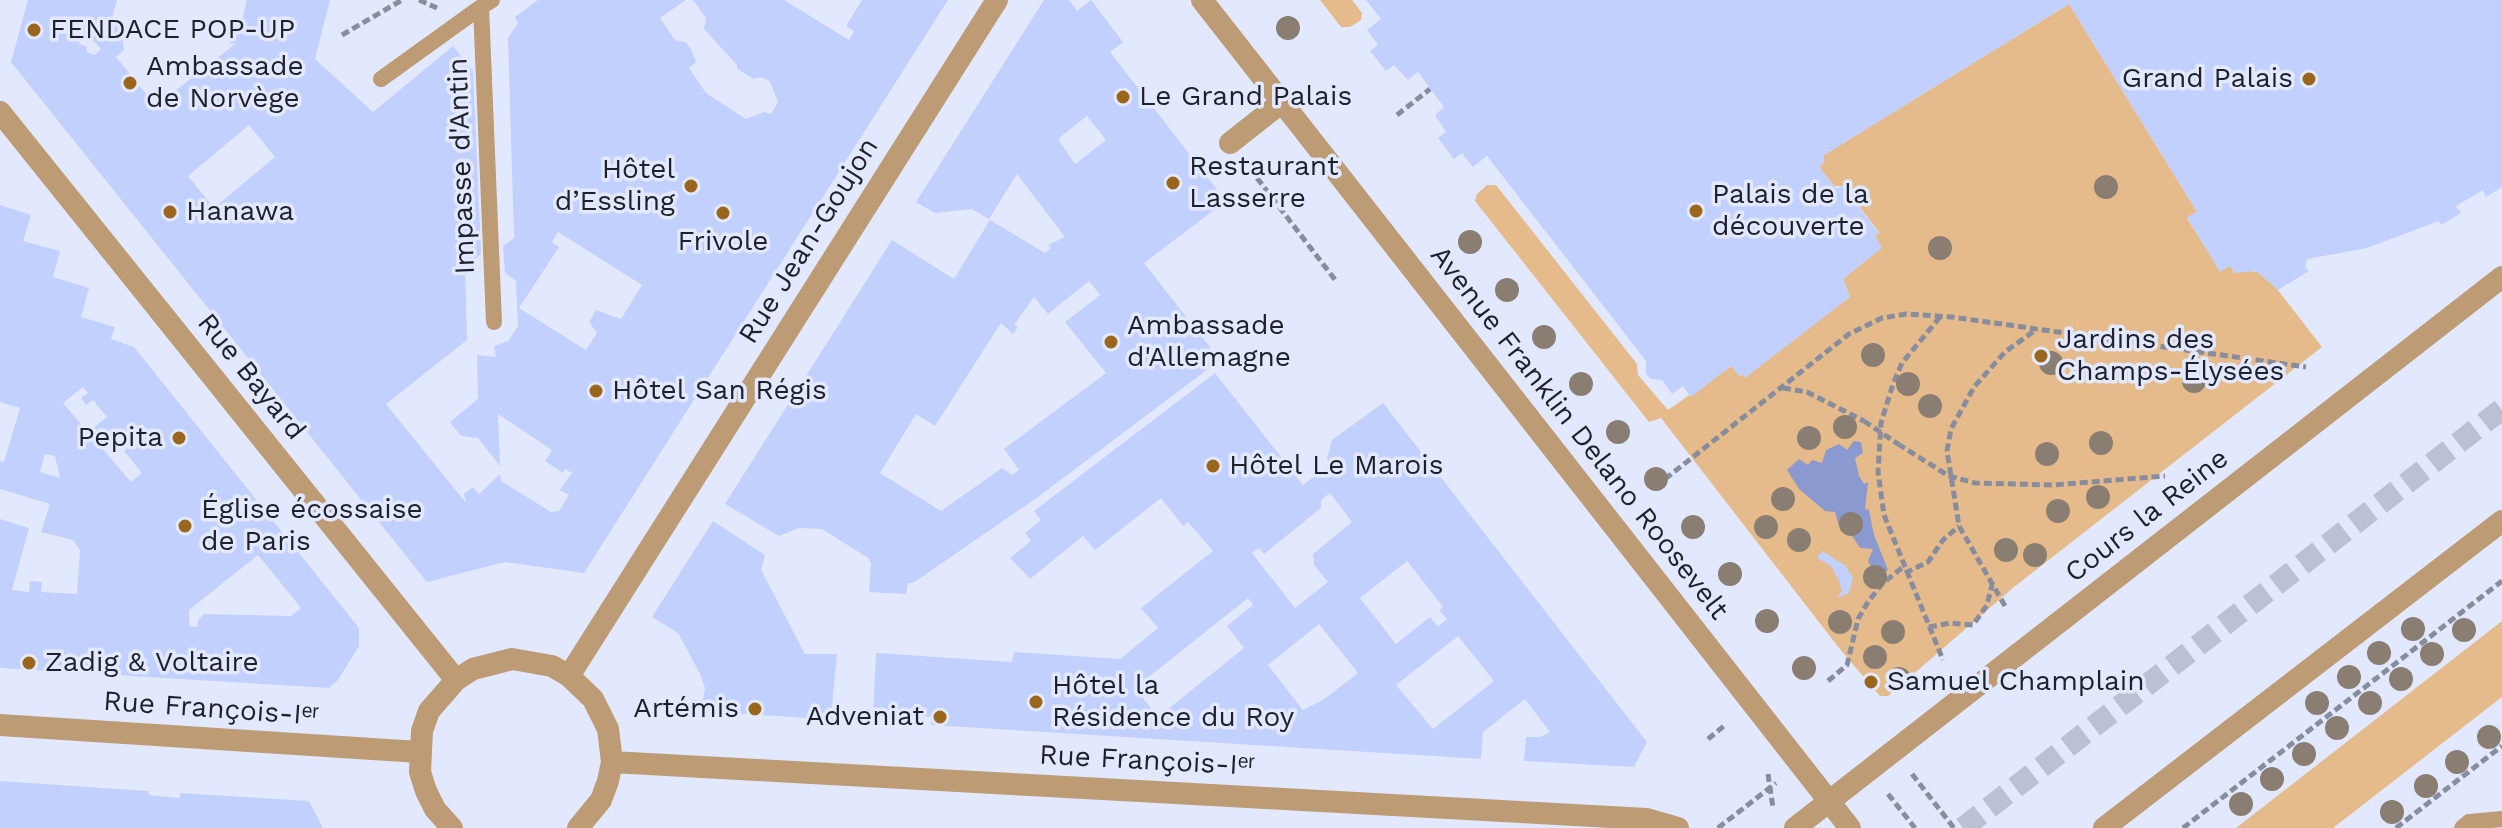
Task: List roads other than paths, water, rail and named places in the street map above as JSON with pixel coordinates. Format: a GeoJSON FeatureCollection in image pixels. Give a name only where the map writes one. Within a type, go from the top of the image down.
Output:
{"type":"FeatureCollection","features":[{"type":"Feature","properties":{"kind":"street","name":"Rue Jean-Goujon"},"geometry":{"type":"LineString","coordinates":[[569,676],[997,0]]}},
{"type":"Feature","properties":{"kind":"street","name":"Avenue Franklin Delano Roosevelt"},"geometry":{"type":"LineString","coordinates":[[1202,0],[1850,828]]}},
{"type":"Feature","properties":{"kind":"street"},"geometry":{"type":"LineString","coordinates":[[1230,143],[1282,102]]}},
{"type":"Feature","properties":{"kind":"street","name":"Rue Bayard"},"geometry":{"type":"LineString","coordinates":[[0,112],[456,680]]}},
{"type":"Feature","properties":{"kind":"street","name":"Cours la Reine"},"geometry":{"type":"LineString","coordinates":[[1795,828],[2502,277]]}},
{"type":"Feature","properties":{"kind":"street"},"geometry":{"type":"LineString","coordinates":[[2104,828],[2502,521]]}},
{"type":"Feature","properties":{"kind":"street"},"geometry":{"type":"LineString","coordinates":[[452,828],[435,809],[426,791],[419,752],[429,711],[456,680],[473,669],[512,659],[542,663],[569,676],[583,686],[602,713],[608,729],[612,762],[601,800],[578,828]]}},
{"type":"Feature","properties":{"kind":"street","name":"Rue François-Iᵉʳ"},"geometry":{"type":"LineString","coordinates":[[0,725],[419,752]]}},
{"type":"Feature","properties":{"kind":"street","name":"Rue François-Iᵉʳ"},"geometry":{"type":"LineString","coordinates":[[612,762],[1647,819],[1678,828]]}},
{"type":"Feature","properties":{"kind":"lane","name":"Impasse d'Antin"},"geometry":{"type":"LineString","coordinates":[[381,79],[486,4]]}},
{"type":"Feature","properties":{"kind":"lane","name":"Impasse d'Antin"},"geometry":{"type":"LineString","coordinates":[[486,4],[494,322]]}},
{"type":"Feature","properties":{"kind":"lane"},"geometry":{"type":"LineString","coordinates":[[2462,828],[2469,822],[2502,819]]}},
{"type":"Feature","properties":{"kind":"water"},"geometry":{"type":"Polygon","coordinates":[[[1854,441],[1861,442],[1863,453],[1855,458],[1859,476],[1864,484],[1868,482],[1865,509],[1869,510],[1874,535],[1888,570],[1881,575],[1874,572],[1868,561],[1873,549],[1860,548],[1849,531],[1839,526],[1835,512],[1825,511],[1799,489],[1787,470],[1799,459],[1808,465],[1812,460],[1822,463],[1826,450],[1839,444],[1847,450],[1854,441]]]}},
{"type":"Feature","properties":{"kind":"tunnel"},"geometry":{"type":"LineString","coordinates":[[1963,828],[2502,409]]}},
{"type":"Feature","properties":{"kind":"place","name":"FENDACE POP-UP"},"geometry":{"type":"Point","coordinates":[34,30]}},
{"type":"Feature","properties":{"kind":"place","name":"Grand Palais"},"geometry":{"type":"Point","coordinates":[2309,79]}},
{"type":"Feature","properties":{"kind":"place","name":"Ambassade de Norvège"},"geometry":{"type":"Point","coordinates":[130,83]}},
{"type":"Feature","properties":{"kind":"place","name":"Le Grand Palais"},"geometry":{"type":"Point","coordinates":[1123,97]}},
{"type":"Feature","properties":{"kind":"place","name":"Restaurant Lasserre"},"geometry":{"type":"Point","coordinates":[1173,183]}},
{"type":"Feature","properties":{"kind":"place","name":"Hôtel d’Essling"},"geometry":{"type":"Point","coordinates":[691,186]}},
{"type":"Feature","properties":{"kind":"place","name":"Palais de la découverte"},"geometry":{"type":"Point","coordinates":[1696,211]}},
{"type":"Feature","properties":{"kind":"place","name":"Hanawa"},"geometry":{"type":"Point","coordinates":[170,212]}},
{"type":"Feature","properties":{"kind":"place","name":"Frivole"},"geometry":{"type":"Point","coordinates":[723,213]}},
{"type":"Feature","properties":{"kind":"place","name":"Ambassade d'Allemagne"},"geometry":{"type":"Point","coordinates":[1111,342]}},
{"type":"Feature","properties":{"kind":"place","name":"Jardins des Champs-Élysées"},"geometry":{"type":"Point","coordinates":[2041,356]}},
{"type":"Feature","properties":{"kind":"place","name":"Hôtel San Régis"},"geometry":{"type":"Point","coordinates":[596,391]}},
{"type":"Feature","properties":{"kind":"place","name":"Pepita"},"geometry":{"type":"Point","coordinates":[179,438]}},
{"type":"Feature","properties":{"kind":"place","name":"Hôtel Le Marois"},"geometry":{"type":"Point","coordinates":[1213,466]}},
{"type":"Feature","properties":{"kind":"place","name":"Église écossaise de Paris"},"geometry":{"type":"Point","coordinates":[185,526]}},
{"type":"Feature","properties":{"kind":"place","name":"Zadig & Voltaire"},"geometry":{"type":"Point","coordinates":[29,663]}},
{"type":"Feature","properties":{"kind":"place","name":"Samuel Champlain"},"geometry":{"type":"Point","coordinates":[1871,682]}},
{"type":"Feature","properties":{"kind":"place","name":"Hôtel la Résidence du Roy"},"geometry":{"type":"Point","coordinates":[1036,702]}},
{"type":"Feature","properties":{"kind":"place","name":"Artémis"},"geometry":{"type":"Point","coordinates":[755,709]}},
{"type":"Feature","properties":{"kind":"place","name":"Adveniat"},"geometry":{"type":"Point","coordinates":[940,717]}}]}
